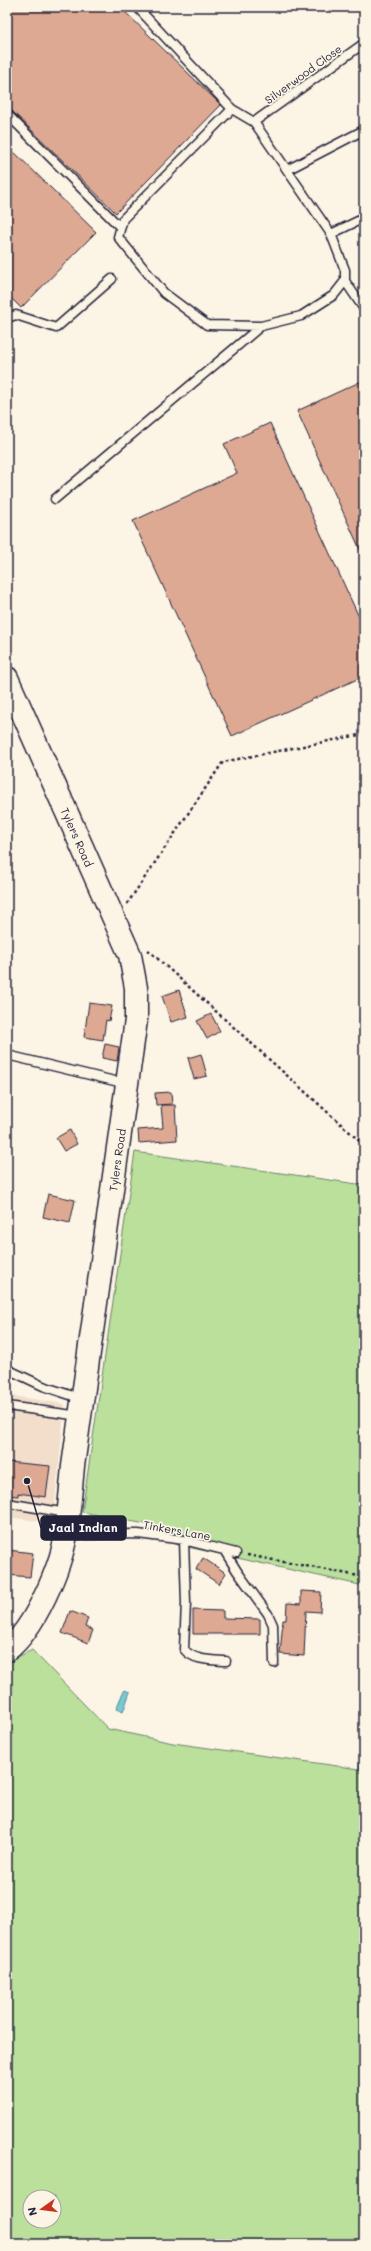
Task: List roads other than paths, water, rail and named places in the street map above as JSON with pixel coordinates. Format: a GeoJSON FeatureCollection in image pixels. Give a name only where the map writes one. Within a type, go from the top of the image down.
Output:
{"type":"FeatureCollection","features":[{"type":"Feature","properties":{"kind":"street","name":"Tylers Road"},"geometry":{"type":"LineString","coordinates":[[7,678],[116,921],[130,956],[136,988],[136,1020],[128,1084],[82,1408],[66,1535],[48,1590],[33,1620],[15,1644],[7,1650]]}},
{"type":"Feature","properties":{"kind":"lane"},"geometry":{"type":"LineString","coordinates":[[138,7],[232,109],[254,122],[331,234],[345,270],[345,281],[364,309]]}},
{"type":"Feature","properties":{"kind":"lane","name":"Silverwood Close"},"geometry":{"type":"LineString","coordinates":[[254,122],[363,44],[364,46]]}},
{"type":"Feature","properties":{"kind":"lane"},"geometry":{"type":"LineString","coordinates":[[232,109],[123,219],[118,237],[164,293],[207,325],[261,326],[301,316],[334,295],[345,281]]}},
{"type":"Feature","properties":{"kind":"lane"},"geometry":{"type":"LineString","coordinates":[[7,114],[120,227]]}},
{"type":"Feature","properties":{"kind":"lane"},"geometry":{"type":"LineString","coordinates":[[287,170],[364,130]]}},
{"type":"Feature","properties":{"kind":"lane"},"geometry":{"type":"LineString","coordinates":[[331,234],[364,218]]}},
{"type":"Feature","properties":{"kind":"lane"},"geometry":{"type":"LineString","coordinates":[[7,318],[16,315],[56,328],[112,279]]}},
{"type":"Feature","properties":{"kind":"lane"},"geometry":{"type":"LineString","coordinates":[[55,499],[261,326]]}},
{"type":"Feature","properties":{"kind":"lane"},"geometry":{"type":"LineString","coordinates":[[7,1055],[128,1084]]}},
{"type":"Feature","properties":{"kind":"lane"},"geometry":{"type":"LineString","coordinates":[[7,1369],[43,1386],[82,1408]]}},
{"type":"Feature","properties":{"kind":"lane"},"geometry":{"type":"LineString","coordinates":[[7,1406],[82,1408]]}},
{"type":"Feature","properties":{"kind":"lane"},"geometry":{"type":"LineString","coordinates":[[7,1503],[68,1513]]}},
{"type":"Feature","properties":{"kind":"lane","name":"Tinkers Lane"},"geometry":{"type":"LineString","coordinates":[[66,1535],[138,1534],[184,1540],[236,1553]]}},
{"type":"Feature","properties":{"kind":"lane"},"geometry":{"type":"LineString","coordinates":[[184,1540],[186,1603],[184,1649],[188,1654],[195,1658],[226,1661]]}},
{"type":"Feature","properties":{"kind":"lane"},"geometry":{"type":"LineString","coordinates":[[224,1550],[271,1620],[274,1634],[274,1663]]}},
{"type":"Feature","properties":{"kind":"water"},"geometry":{"type":"Polygon","coordinates":[[[124,1690],[130,1692],[123,1712],[116,1709],[124,1690]]]}},
{"type":"Feature","properties":{"kind":"place","name":"Jaal Indian"},"geometry":{"type":"Point","coordinates":[27,1481]}}]}
